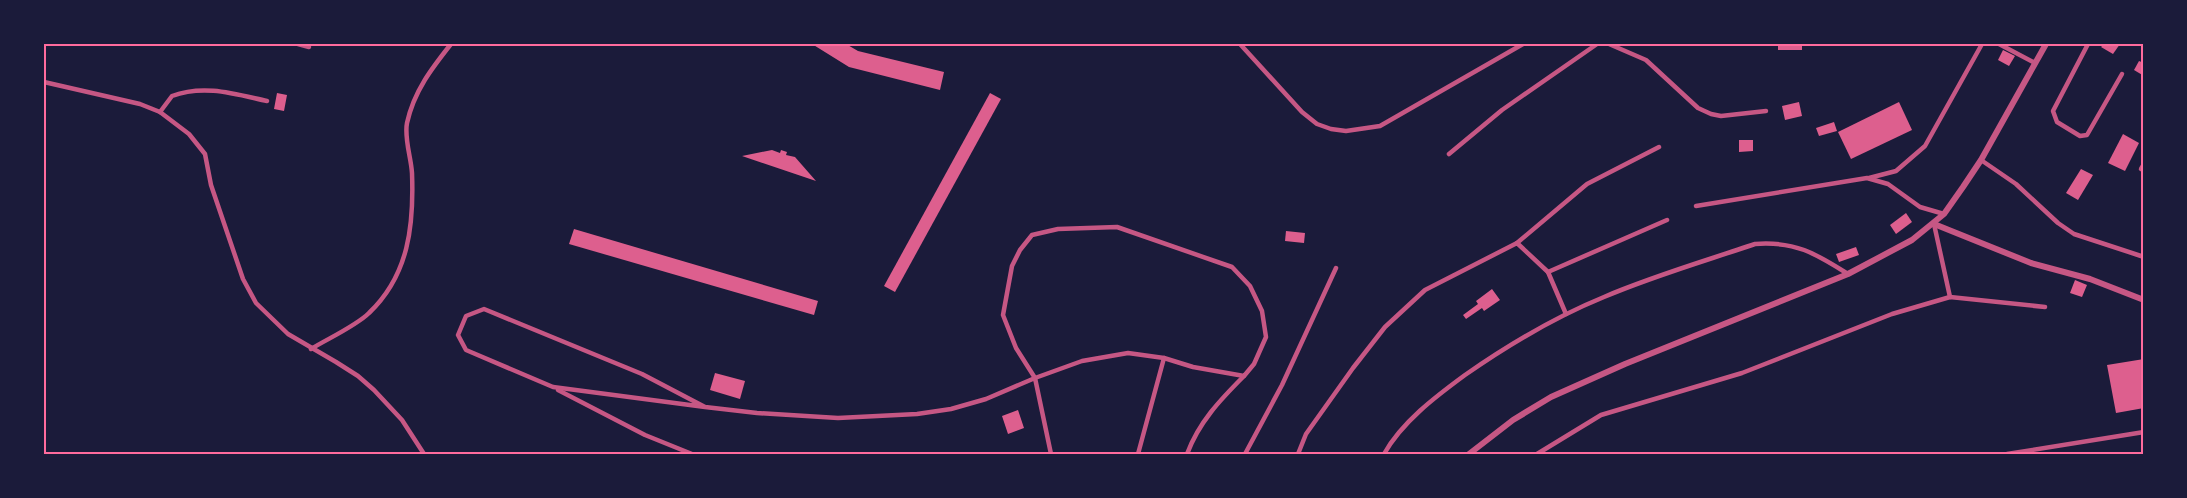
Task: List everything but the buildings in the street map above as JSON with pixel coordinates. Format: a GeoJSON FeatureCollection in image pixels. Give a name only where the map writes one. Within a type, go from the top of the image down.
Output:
{"type":"FeatureCollection","features":[{"type":"Feature","properties":{"kind":"street"},"geometry":{"type":"LineString","coordinates":[[1469,454],[1513,420],[1551,397],[1635,360],[1848,274],[1898,249],[1934,224],[1944,214],[1981,160],[2046,44]]}},
{"type":"Feature","properties":{"kind":"street"},"geometry":{"type":"LineString","coordinates":[[1934,224],[2031,263],[2090,279],[2144,300]]}},
{"type":"Feature","properties":{"kind":"lane"},"geometry":{"type":"LineString","coordinates":[[298,44],[309,47]]}},
{"type":"Feature","properties":{"kind":"lane"},"geometry":{"type":"LineString","coordinates":[[311,349],[368,314],[392,287],[406,255],[411,222],[412,172],[406,126],[418,90],[430,69],[451,44]]}},
{"type":"Feature","properties":{"kind":"lane"},"geometry":{"type":"LineString","coordinates":[[1240,44],[1302,112],[1317,124],[1346,131],[1380,126],[1523,44]]}},
{"type":"Feature","properties":{"kind":"lane"},"geometry":{"type":"LineString","coordinates":[[1449,154],[1502,110],[1597,44]]}},
{"type":"Feature","properties":{"kind":"lane"},"geometry":{"type":"LineString","coordinates":[[1609,44],[1646,60],[1698,108],[1712,114],[1721,116],[1766,111]]}},
{"type":"Feature","properties":{"kind":"lane"},"geometry":{"type":"LineString","coordinates":[[1696,206],[1868,178],[1896,171],[1925,146],[1982,44]]}},
{"type":"Feature","properties":{"kind":"lane"},"geometry":{"type":"LineString","coordinates":[[1999,44],[2035,63]]}},
{"type":"Feature","properties":{"kind":"lane"},"geometry":{"type":"LineString","coordinates":[[2088,44],[2053,111],[2057,122],[2080,136],[2087,135],[2122,74]]}},
{"type":"Feature","properties":{"kind":"lane"},"geometry":{"type":"LineString","coordinates":[[44,82],[140,104],[160,112],[189,134],[205,154],[211,185],[243,279],[256,303],[288,334],[358,376],[374,390],[402,420],[424,454]]}},
{"type":"Feature","properties":{"kind":"lane"},"geometry":{"type":"LineString","coordinates":[[160,112],[172,96],[201,90],[217,90],[267,101]]}},
{"type":"Feature","properties":{"kind":"lane"},"geometry":{"type":"LineString","coordinates":[[1298,454],[1306,434],[1353,368],[1385,327],[1425,290],[1517,243],[1587,184],[1659,147]]}},
{"type":"Feature","properties":{"kind":"lane"},"geometry":{"type":"LineString","coordinates":[[1981,160],[2016,184],[2058,223],[2074,234],[2144,257]]}},
{"type":"Feature","properties":{"kind":"lane"},"geometry":{"type":"LineString","coordinates":[[1868,178],[1888,184],[1920,207],[1944,214]]}},
{"type":"Feature","properties":{"kind":"lane"},"geometry":{"type":"LineString","coordinates":[[1548,272],[1667,220]]}},
{"type":"Feature","properties":{"kind":"lane"},"geometry":{"type":"LineString","coordinates":[[1934,224],[1950,297]]}},
{"type":"Feature","properties":{"kind":"lane"},"geometry":{"type":"LineString","coordinates":[[1051,454],[1035,378],[1016,348],[1003,315],[1012,266],[1020,250],[1032,235],[1058,229],[1117,227],[1232,267],[1250,286],[1262,310],[1266,337],[1254,364],[1211,410],[1194,434],[1187,454]]}},
{"type":"Feature","properties":{"kind":"lane"},"geometry":{"type":"LineString","coordinates":[[1517,243],[1548,272],[1566,314]]}},
{"type":"Feature","properties":{"kind":"lane"},"geometry":{"type":"LineString","coordinates":[[1384,454],[1390,443],[1436,396],[1493,356],[1566,314],[1605,296],[1755,244],[1783,244],[1809,250],[1848,274]]}},
{"type":"Feature","properties":{"kind":"lane"},"geometry":{"type":"LineString","coordinates":[[1245,454],[1282,385],[1336,268]]}},
{"type":"Feature","properties":{"kind":"lane"},"geometry":{"type":"LineString","coordinates":[[1537,454],[1601,416],[1742,373],[1892,314],[1950,297],[2045,307]]}},
{"type":"Feature","properties":{"kind":"lane"},"geometry":{"type":"LineString","coordinates":[[692,454],[645,435],[553,387],[466,350],[458,335],[466,316],[484,309],[642,374],[705,408]]}},
{"type":"Feature","properties":{"kind":"lane"},"geometry":{"type":"LineString","coordinates":[[553,387],[705,408],[838,418],[917,414],[951,409],[1082,361],[1128,353],[1164,358],[1192,367],[1244,376]]}},
{"type":"Feature","properties":{"kind":"lane"},"geometry":{"type":"LineString","coordinates":[[1138,454],[1164,358]]}},
{"type":"Feature","properties":{"kind":"lane"},"geometry":{"type":"LineString","coordinates":[[2007,454],[2144,432]]}}]}
